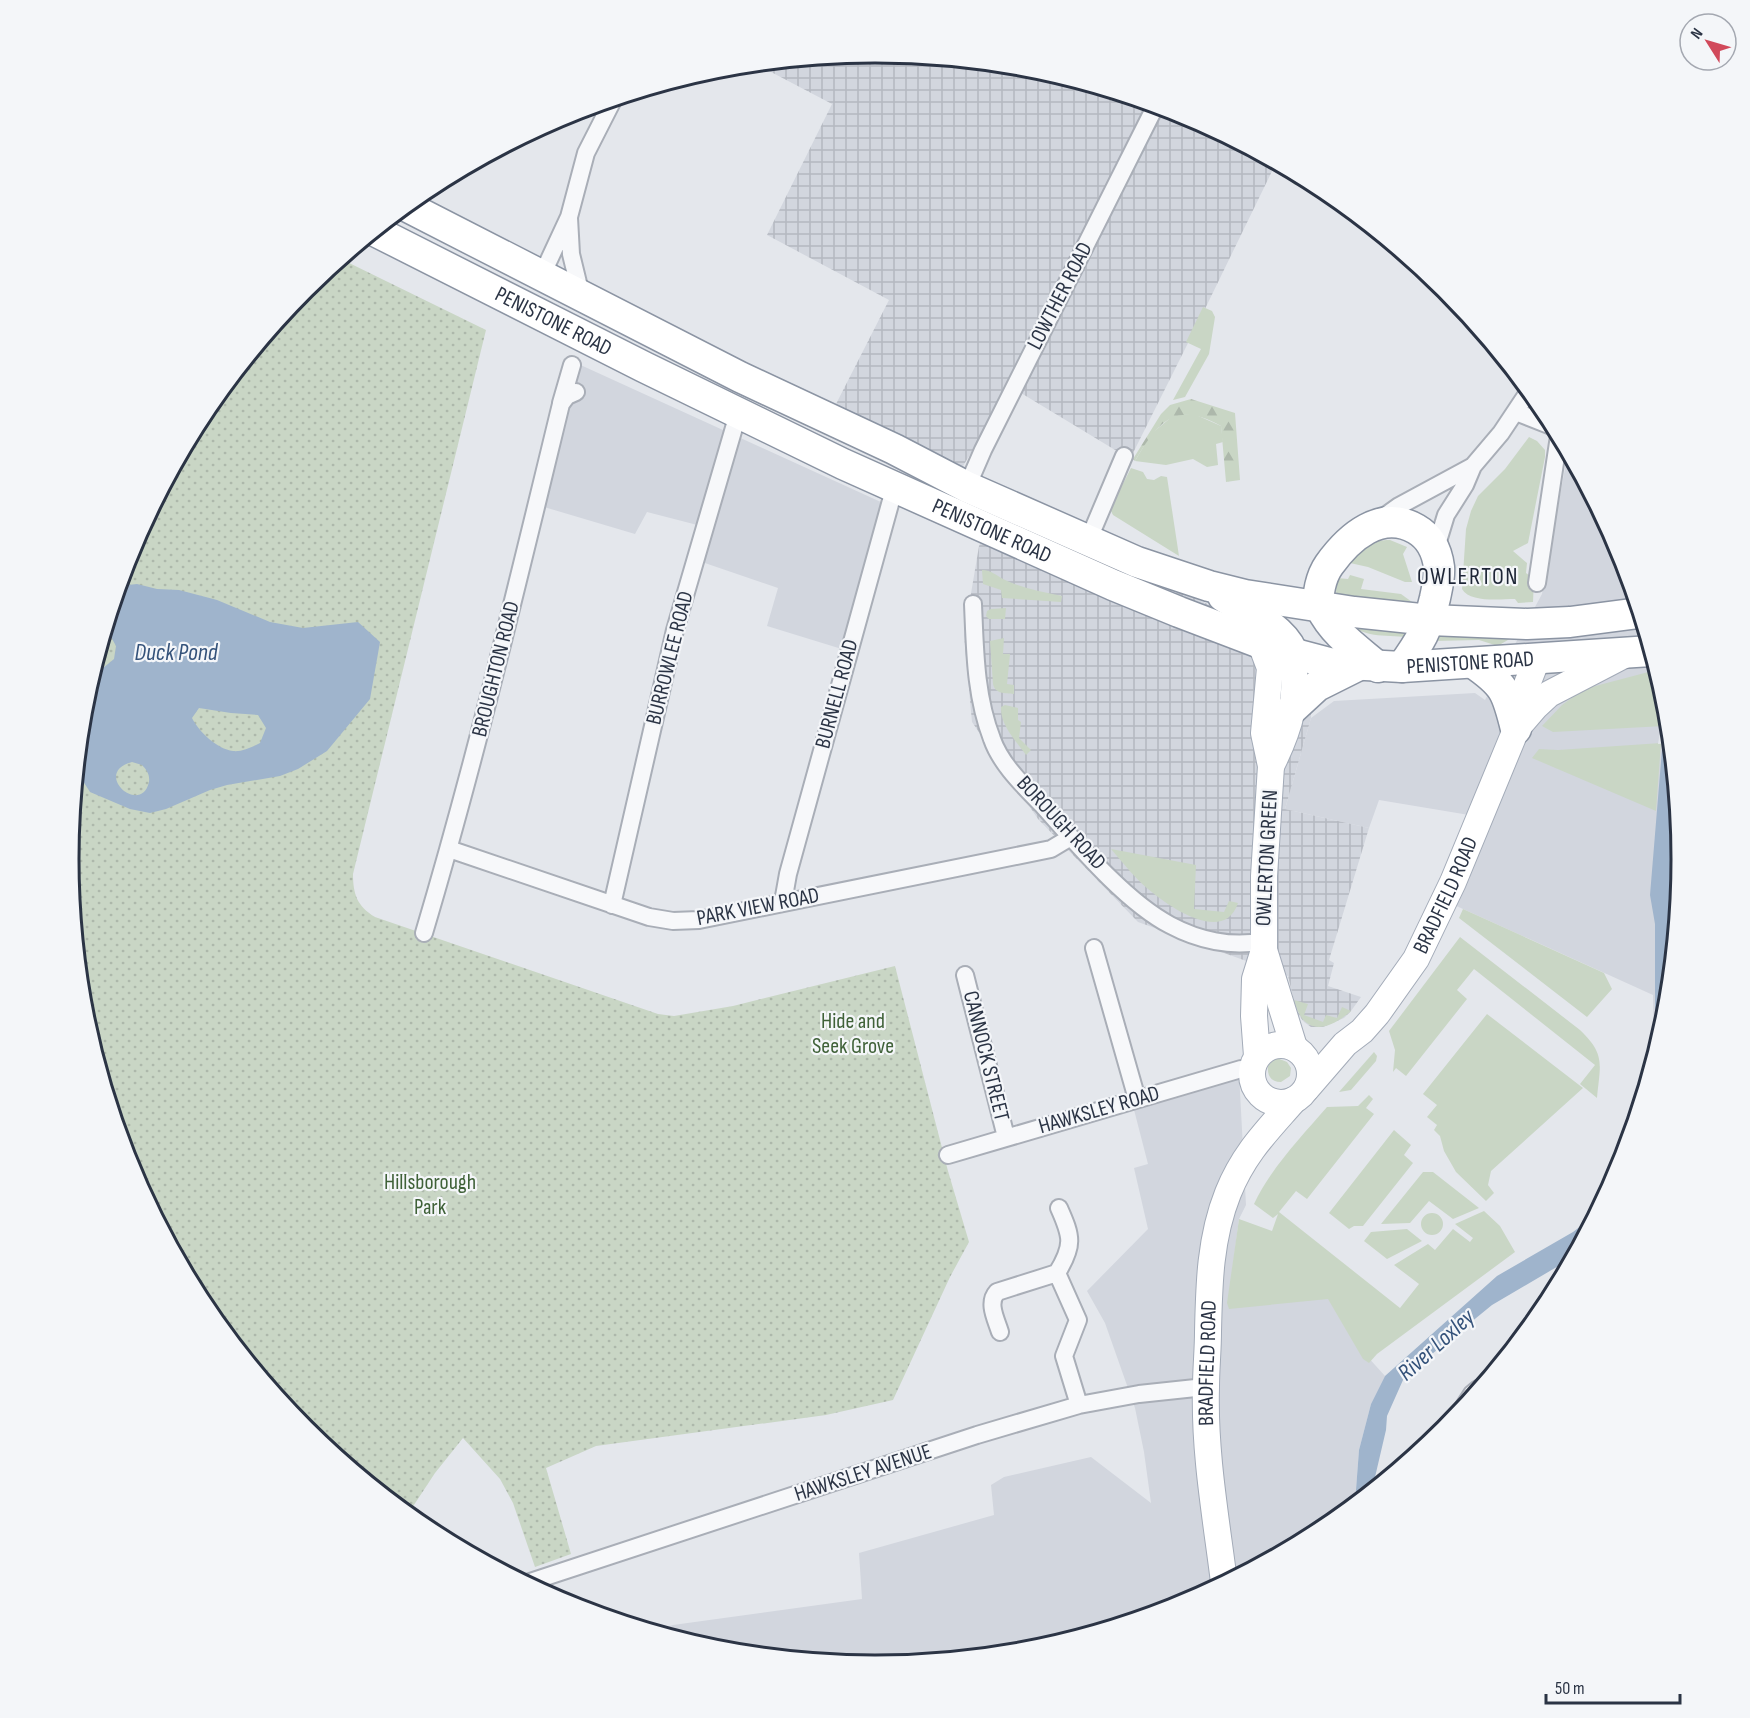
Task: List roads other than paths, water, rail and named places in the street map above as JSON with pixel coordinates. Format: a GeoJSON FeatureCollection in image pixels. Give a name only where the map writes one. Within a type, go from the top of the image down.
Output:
{"type":"FeatureCollection","features":[{"type":"Feature","properties":{"kind":"highway","name":"PENISTONE ROAD"},"geometry":{"type":"LineString","coordinates":[[414,210],[740,377],[894,449],[967,487],[1137,562],[1209,586],[1255,597],[1354,612],[1430,620],[1527,624],[1570,622],[1632,614]]}},
{"type":"Feature","properties":{"kind":"highway","name":"PENISTONE ROAD"},"geometry":{"type":"LineString","coordinates":[[381,234],[738,414],[843,464],[1091,576],[1262,644],[1329,663],[1379,667],[1640,652]]}},
{"type":"Feature","properties":{"kind":"highway"},"geometry":{"type":"LineString","coordinates":[[542,274],[552,304],[566,328]]}},
{"type":"Feature","properties":{"kind":"highway"},"geometry":{"type":"LineString","coordinates":[[1292,709],[1317,686],[1379,667],[1420,641],[1430,620],[1439,566],[1429,540],[1407,525],[1394,521],[1371,526],[1339,551],[1326,570],[1320,586],[1319,606],[1339,634],[1379,667]]}},
{"type":"Feature","properties":{"kind":"highway"},"geometry":{"type":"LineString","coordinates":[[1209,586],[1275,630],[1288,642],[1293,654]]}},
{"type":"Feature","properties":{"kind":"highway"},"geometry":{"type":"LineString","coordinates":[[1537,658],[1553,636],[1570,622]]}},
{"type":"Feature","properties":{"kind":"highway"},"geometry":{"type":"LineString","coordinates":[[1473,663],[1500,684],[1509,697],[1516,729]]}},
{"type":"Feature","properties":{"kind":"main road","name":"OWLERTON GREEN"},"geometry":{"type":"LineString","coordinates":[[1256,1073],[1255,979],[1263,946],[1264,876],[1271,766],[1264,733],[1270,668],[1262,644]]}},
{"type":"Feature","properties":{"kind":"main road"},"geometry":{"type":"LineString","coordinates":[[1516,729],[1534,707],[1550,694],[1640,652]]}},
{"type":"Feature","properties":{"kind":"main road","name":"OWLERTON GREEN"},"geometry":{"type":"LineString","coordinates":[[1271,766],[1287,733],[1292,709],[1296,679],[1293,654]]}},
{"type":"Feature","properties":{"kind":"main road"},"geometry":{"type":"LineString","coordinates":[[1516,729],[1522,697],[1537,658]]}},
{"type":"Feature","properties":{"kind":"main road","name":"BRADFIELD ROAD"},"geometry":{"type":"LineString","coordinates":[[1223,1575],[1214,1504],[1205,1387],[1209,1273],[1217,1226],[1228,1192],[1251,1148],[1345,1044],[1362,1031],[1377,1014],[1416,960],[1453,882],[1516,729]]}},
{"type":"Feature","properties":{"kind":"main road","name":"OWLERTON GREEN"},"geometry":{"type":"LineString","coordinates":[[1263,946],[1298,1050]]}},
{"type":"Feature","properties":{"kind":"main road","name":"BRADFIELD ROAD"},"geometry":{"type":"LineString","coordinates":[[1251,1148],[1256,1073],[1265,1049],[1285,1044],[1298,1050],[1345,1044]]}},
{"type":"Feature","properties":{"kind":"main road"},"geometry":{"type":"LineString","coordinates":[[1256,1073],[1265,1099],[1275,1103],[1284,1103],[1301,1094],[1310,1079],[1310,1070],[1298,1050]]}},
{"type":"Feature","properties":{"kind":"street"},"geometry":{"type":"LineString","coordinates":[[542,274],[569,217],[586,153],[608,109]]}},
{"type":"Feature","properties":{"kind":"street","name":"LOWTHER ROAD"},"geometry":{"type":"LineString","coordinates":[[967,487],[983,450],[1152,113]]}},
{"type":"Feature","properties":{"kind":"street"},"geometry":{"type":"LineString","coordinates":[[569,217],[571,254],[581,295]]}},
{"type":"Feature","properties":{"kind":"street","name":"BROUGHTON ROAD"},"geometry":{"type":"LineString","coordinates":[[424,933],[449,849],[508,624],[572,365]]}},
{"type":"Feature","properties":{"kind":"street"},"geometry":{"type":"LineString","coordinates":[[561,404],[567,396],[576,392]]}},
{"type":"Feature","properties":{"kind":"street"},"geometry":{"type":"LineString","coordinates":[[1435,551],[1446,515],[1465,485],[1473,466],[1525,399]]}},
{"type":"Feature","properties":{"kind":"street"},"geometry":{"type":"LineString","coordinates":[[1516,412],[1540,421]]}},
{"type":"Feature","properties":{"kind":"street","name":"BURROWLEE ROAD"},"geometry":{"type":"LineString","coordinates":[[612,905],[675,630],[738,414]]}},
{"type":"Feature","properties":{"kind":"street"},"geometry":{"type":"LineString","coordinates":[[1537,583],[1557,450]]}},
{"type":"Feature","properties":{"kind":"street"},"geometry":{"type":"LineString","coordinates":[[1088,541],[1124,456]]}},
{"type":"Feature","properties":{"kind":"street"},"geometry":{"type":"LineString","coordinates":[[1371,526],[1399,506],[1473,466]]}},
{"type":"Feature","properties":{"kind":"street","name":"BURNELL ROAD"},"geometry":{"type":"LineString","coordinates":[[783,902],[788,874],[895,486]]}},
{"type":"Feature","properties":{"kind":"street","name":"BOROUGH ROAD"},"geometry":{"type":"LineString","coordinates":[[973,603],[976,676],[992,740],[1002,759],[1023,784],[1131,898],[1170,926],[1213,941],[1263,946]]}},
{"type":"Feature","properties":{"kind":"street","name":"PARK VIEW ROAD"},"geometry":{"type":"LineString","coordinates":[[449,849],[649,917],[673,921],[699,920],[1052,849],[1071,837]]}},
{"type":"Feature","properties":{"kind":"street"},"geometry":{"type":"LineString","coordinates":[[1094,948],[1137,1099]]}},
{"type":"Feature","properties":{"kind":"street","name":"CANNOCK STREET"},"geometry":{"type":"LineString","coordinates":[[965,975],[1006,1137]]}},
{"type":"Feature","properties":{"kind":"street","name":"HAWKSLEY ROAD"},"geometry":{"type":"LineString","coordinates":[[948,1155],[1240,1069],[1256,1073]]}},
{"type":"Feature","properties":{"kind":"street"},"geometry":{"type":"LineString","coordinates":[[1000,1332],[992,1304],[993,1296],[997,1292],[1057,1273],[1069,1254],[1070,1241],[1066,1223],[1059,1208]]}},
{"type":"Feature","properties":{"kind":"street"},"geometry":{"type":"LineString","coordinates":[[1057,1273],[1078,1320],[1064,1356],[1078,1405]]}},
{"type":"Feature","properties":{"kind":"street","name":"HAWKSLEY AVENUE"},"geometry":{"type":"LineString","coordinates":[[538,1580],[977,1435],[1078,1405],[1139,1394],[1205,1387]]}},
{"type":"Feature","properties":{"kind":"water","name":"Duck Pond"},"geometry":{"type":"Polygon","coordinates":[[[137,584],[157,589],[179,590],[217,600],[270,622],[303,628],[358,622],[380,642],[370,699],[327,751],[298,769],[280,776],[227,785],[150,813],[130,809],[90,792],[83,782],[94,704],[102,669],[114,659],[116,646],[111,637],[121,603],[128,585],[137,584]],[[199,708],[192,718],[204,734],[227,750],[247,749],[260,743],[266,728],[258,715],[199,708]],[[132,762],[121,767],[116,775],[117,782],[129,794],[137,795],[144,792],[149,782],[147,771],[142,765],[132,762]]]}},
{"type":"Feature","properties":{"kind":"water"},"geometry":{"type":"Polygon","coordinates":[[[1662,745],[1669,807],[1671,859],[1664,963],[1655,1018],[1655,924],[1650,895],[1662,745]]]}},
{"type":"Feature","properties":{"kind":"water","name":"River Loxley"},"geometry":{"type":"Polygon","coordinates":[[[1581,1226],[1559,1266],[1492,1305],[1403,1380],[1387,1416],[1375,1479],[1356,1494],[1359,1450],[1371,1404],[1385,1376],[1497,1276],[1581,1226]]]}},
{"type":"Feature","properties":{"kind":"district","name":"OWLERTON"},"geometry":{"type":"Point","coordinates":[1468,576]}},
{"type":"Feature","properties":{"kind":"park label","name":"Hide and Seek Grove"},"geometry":{"type":"Point","coordinates":[853,1034]}},
{"type":"Feature","properties":{"kind":"park label","name":"Hillsborough Park"},"geometry":{"type":"Point","coordinates":[430,1194]}}]}
